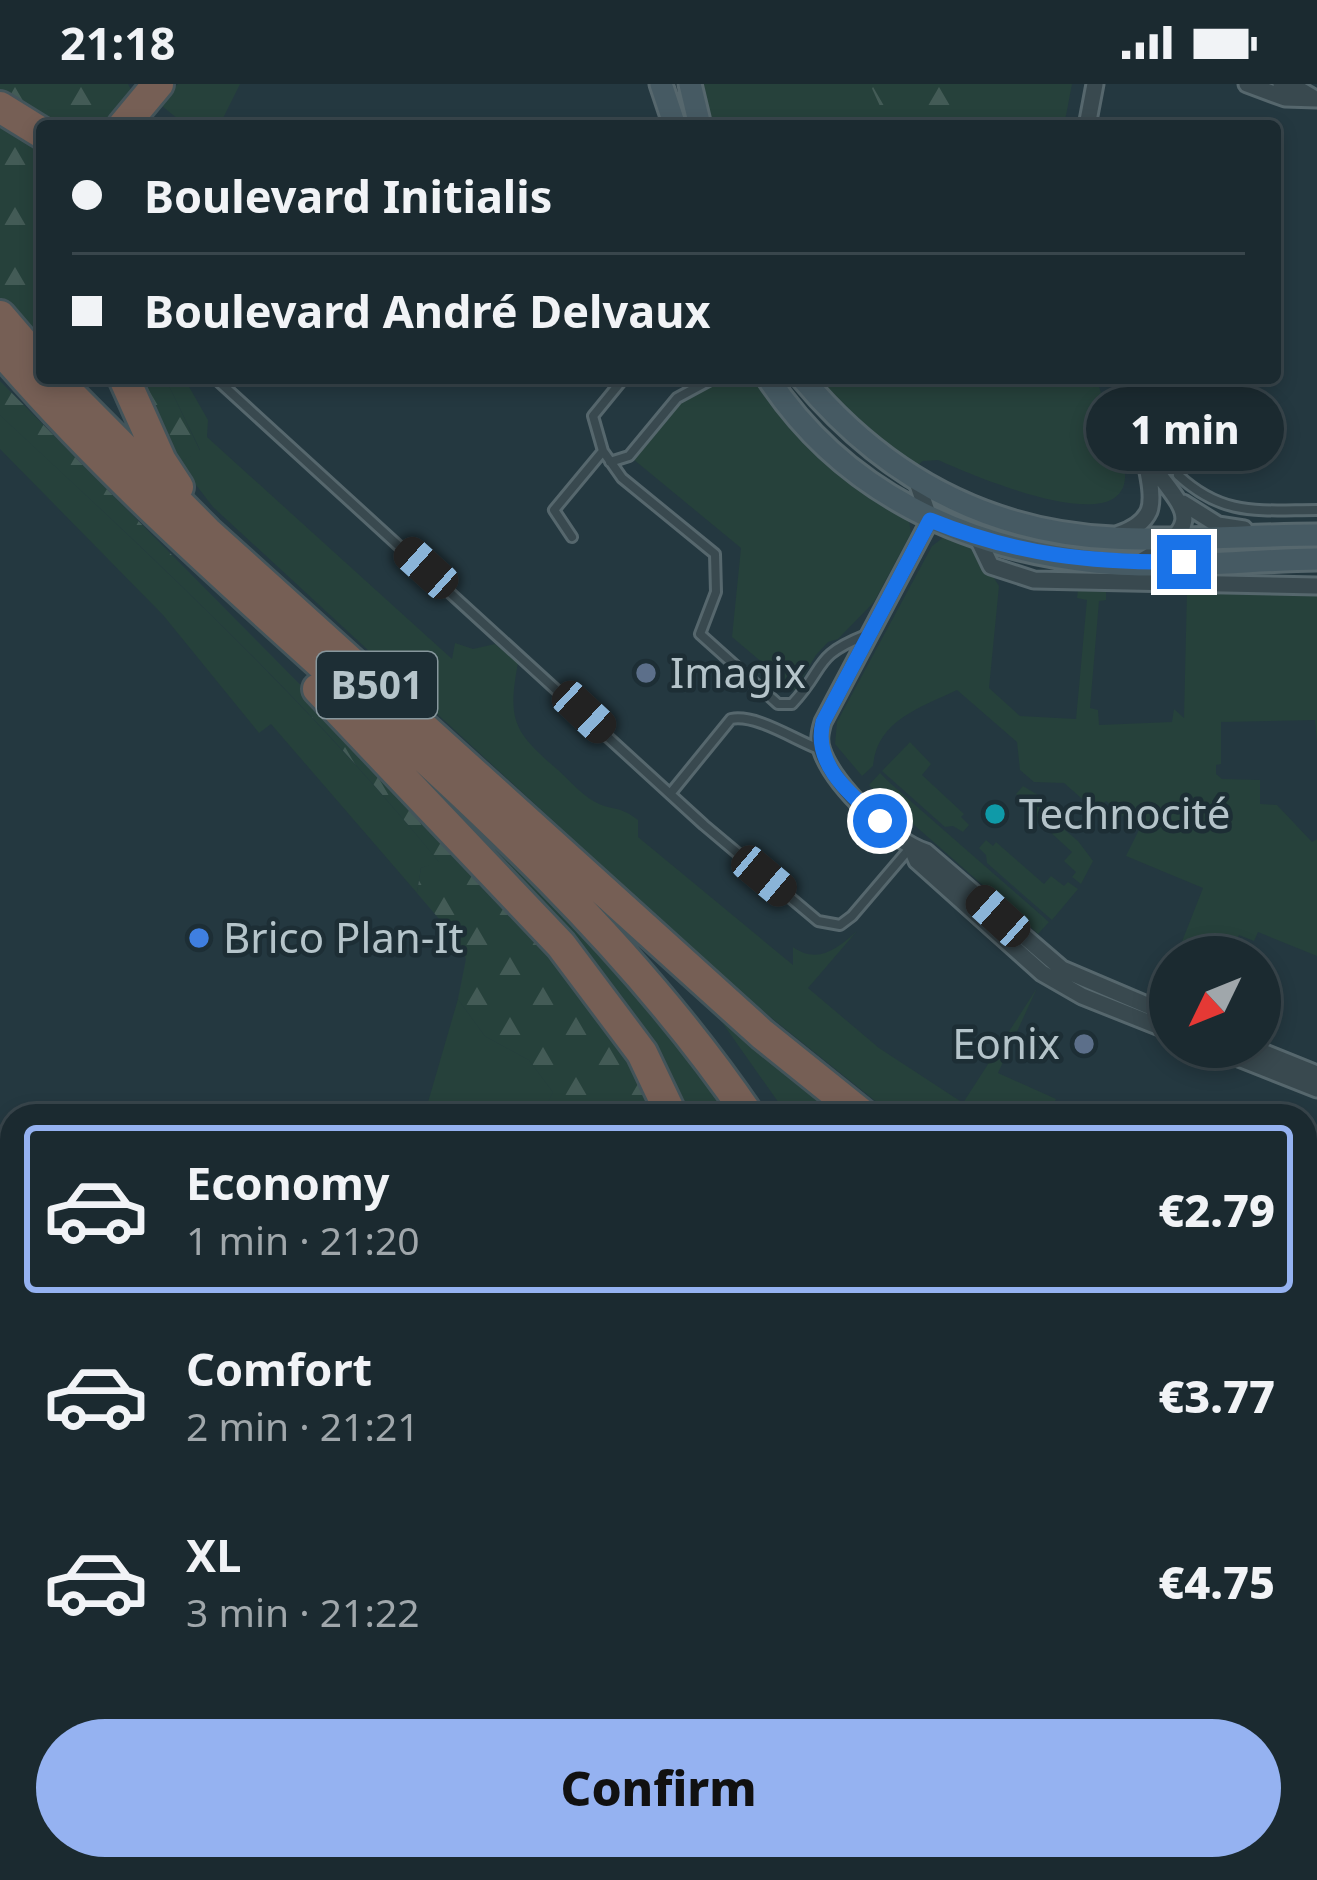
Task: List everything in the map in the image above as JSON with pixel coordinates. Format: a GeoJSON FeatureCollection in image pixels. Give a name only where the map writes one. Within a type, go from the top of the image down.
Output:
{"type":"FeatureCollection","features":[{"type":"Feature","properties":{"kind":"highway"},"geometry":{"type":"LineString","coordinates":[[128,120],[158,84]]}},
{"type":"Feature","properties":{"kind":"highway"},"geometry":{"type":"LineString","coordinates":[[0,107],[36,130]]}},
{"type":"Feature","properties":{"kind":"highway","name":"B501"},"geometry":{"type":"LineString","coordinates":[[0,316],[30,370]]}},
{"type":"Feature","properties":{"kind":"highway","name":"B501"},"geometry":{"type":"LineString","coordinates":[[0,349],[30,370]]}},
{"type":"Feature","properties":{"kind":"highway","name":"B501"},"geometry":{"type":"LineString","coordinates":[[41,384],[110,468],[598,928],[664,1001],[740,1104]]}},
{"type":"Feature","properties":{"kind":"highway","name":"B501"},"geometry":{"type":"LineString","coordinates":[[45,384],[547,838],[704,1019],[764,1104]]}},
{"type":"Feature","properties":{"kind":"highway"},"geometry":{"type":"LineString","coordinates":[[127,384],[161,460],[207,532]]}},
{"type":"Feature","properties":{"kind":"highway"},"geometry":{"type":"LineString","coordinates":[[242,592],[312,683],[561,944],[633,1038],[665,1104]]}},
{"type":"Feature","properties":{"kind":"highway"},"geometry":{"type":"LineString","coordinates":[[547,838],[763,1034],[849,1104]]}},
{"type":"Feature","properties":{"kind":"street"},"geometry":{"type":"LineString","coordinates":[[661,84],[673,120]]}},
{"type":"Feature","properties":{"kind":"street"},"geometry":{"type":"LineString","coordinates":[[690,84],[699,120]]}},
{"type":"Feature","properties":{"kind":"street"},"geometry":{"type":"LineString","coordinates":[[1088,120],[1096,84]]}},
{"type":"Feature","properties":{"kind":"street"},"geometry":{"type":"LineString","coordinates":[[1247,84],[1285,98],[1316,99]]}},
{"type":"Feature","properties":{"kind":"street"},"geometry":{"type":"LineString","coordinates":[[1281,84],[1316,99]]}},
{"type":"Feature","properties":{"kind":"street"},"geometry":{"type":"LineString","coordinates":[[773,384],[825,444],[862,475],[930,520],[977,539],[1098,562],[1317,559]]}},
{"type":"Feature","properties":{"kind":"street"},"geometry":{"type":"LineString","coordinates":[[808,384],[872,450],[917,482],[981,512],[1023,525],[1109,538],[1308,535]]}},
{"type":"Feature","properties":{"kind":"street"},"geometry":{"type":"LineString","coordinates":[[1109,538],[1132,529],[1150,509],[1145,457],[1122,384]]}},
{"type":"Feature","properties":{"kind":"street"},"geometry":{"type":"LineString","coordinates":[[1145,457],[1184,503],[1218,525],[1308,535]]}},
{"type":"Feature","properties":{"kind":"street"},"geometry":{"type":"LineString","coordinates":[[917,482],[930,520],[823,722],[821,749],[849,793],[1062,969],[1149,1006]]}},
{"type":"Feature","properties":{"kind":"street"},"geometry":{"type":"LineString","coordinates":[[1140,562],[1175,539],[1182,527],[1184,503]]}},
{"type":"Feature","properties":{"kind":"street"},"geometry":{"type":"LineString","coordinates":[[977,539],[991,566],[1034,580],[1317,586]]}},
{"type":"Feature","properties":{"kind":"street"},"geometry":{"type":"LineString","coordinates":[[911,847],[917,861],[1042,973],[1082,996],[1149,1023]]}},
{"type":"Feature","properties":{"kind":"street"},"geometry":{"type":"LineString","coordinates":[[1281,1059],[1317,1074]]}},
{"type":"Feature","properties":{"kind":"street"},"geometry":{"type":"LineString","coordinates":[[1264,1068],[1317,1089]]}},
{"type":"Feature","properties":{"kind":"lane"},"geometry":{"type":"LineString","coordinates":[[222,384],[670,794],[818,921],[840,925],[852,916],[911,847]]}},
{"type":"Feature","properties":{"kind":"lane"},"geometry":{"type":"LineString","coordinates":[[619,384],[592,416],[608,463],[715,554],[716,592],[700,634],[778,704],[792,704],[835,647],[870,633]]}},
{"type":"Feature","properties":{"kind":"lane"},"geometry":{"type":"LineString","coordinates":[[608,463],[629,456],[677,398],[703,384]]}},
{"type":"Feature","properties":{"kind":"lane"},"geometry":{"type":"LineString","coordinates":[[572,537],[554,510],[603,452]]}},
{"type":"Feature","properties":{"kind":"lane"},"geometry":{"type":"LineString","coordinates":[[1178,475],[1196,492],[1238,510],[1317,510]]}},
{"type":"Feature","properties":{"kind":"lane"},"geometry":{"type":"LineString","coordinates":[[670,794],[731,719],[757,718],[781,734],[821,749]]}},
{"type":"Feature","properties":{"kind":"green space"},"geometry":{"type":"Polygon","coordinates":[[[0,84],[128,84],[134,96],[119,120],[38,120],[0,98],[0,84]]]}},
{"type":"Feature","properties":{"kind":"green space"},"geometry":{"type":"Polygon","coordinates":[[[178,84],[240,84],[222,120],[178,120],[157,102],[178,84]]]}},
{"type":"Feature","properties":{"kind":"green space"},"geometry":{"type":"Polygon","coordinates":[[[695,84],[1072,84],[1065,120],[703,120],[695,84]]]}},
{"type":"Feature","properties":{"kind":"green space"},"geometry":{"type":"Polygon","coordinates":[[[870,84],[1005,84],[976,96],[977,120],[886,120],[870,84]]]}},
{"type":"Feature","properties":{"kind":"green space"},"geometry":{"type":"Polygon","coordinates":[[[0,119],[36,144],[36,343],[0,301],[0,119]]]}},
{"type":"Feature","properties":{"kind":"green space"},"geometry":{"type":"Polygon","coordinates":[[[0,381],[332,717],[560,965],[623,1050],[648,1104],[547,1104],[553,1092],[529,1060],[485,1036],[458,999],[466,959],[457,940],[417,893],[421,868],[439,862],[283,687],[0,415],[0,381]]]}},
{"type":"Feature","properties":{"kind":"green space"},"geometry":{"type":"Polygon","coordinates":[[[145,384],[168,384],[200,451],[179,463],[145,384]]]}},
{"type":"Feature","properties":{"kind":"green space"},"geometry":{"type":"Polygon","coordinates":[[[168,384],[187,384],[208,420],[207,437],[452,659],[455,643],[473,649],[495,644],[518,663],[514,712],[532,745],[590,799],[638,820],[638,837],[793,965],[793,947],[819,954],[857,931],[808,988],[879,1048],[963,1103],[1037,988],[998,1073],[1056,1099],[1054,1104],[879,1104],[734,988],[213,507],[179,463],[200,450],[168,384]]]}},
{"type":"Feature","properties":{"kind":"green space"},"geometry":{"type":"Polygon","coordinates":[[[706,384],[769,384],[908,515],[911,533],[874,602],[816,655],[795,690],[732,637],[741,548],[633,459],[683,397],[706,384]]]}},
{"type":"Feature","properties":{"kind":"green space"},"geometry":{"type":"Polygon","coordinates":[[[815,384],[1098,384],[1119,442],[1125,478],[1117,496],[1098,504],[1041,498],[938,460],[923,461],[911,470],[815,384]]]}},
{"type":"Feature","properties":{"kind":"green space"},"geometry":{"type":"Polygon","coordinates":[[[0,415],[228,632],[389,803],[440,863],[421,868],[417,893],[271,724],[259,733],[163,615],[0,449],[0,415]]]}},
{"type":"Feature","properties":{"kind":"green space"},"geometry":{"type":"Polygon","coordinates":[[[944,537],[973,544],[999,586],[989,688],[1020,716],[1076,719],[1087,600],[1077,598],[1078,590],[1106,591],[1106,600],[1099,601],[1090,708],[1098,710],[1099,725],[1172,722],[1174,709],[1184,718],[1187,590],[1317,589],[1317,743],[1315,720],[1221,722],[1221,764],[1216,765],[1216,774],[1222,779],[1260,780],[1260,804],[1277,805],[1312,842],[1317,839],[1317,956],[1281,941],[1281,936],[1258,932],[1256,936],[1184,936],[1203,888],[1126,856],[1139,830],[1106,801],[1096,811],[1064,783],[1034,782],[1020,770],[1017,742],[957,690],[892,726],[876,750],[873,766],[862,776],[835,744],[837,722],[932,546],[944,537]]]}},
{"type":"Feature","properties":{"kind":"green space"},"geometry":{"type":"Polygon","coordinates":[[[379,737],[477,826],[621,971],[721,1104],[677,1104],[379,737]]]}},
{"type":"Feature","properties":{"kind":"green space"},"geometry":{"type":"Polygon","coordinates":[[[910,742],[931,764],[922,775],[964,814],[961,817],[969,825],[963,832],[945,827],[882,771],[910,742]]]}},
{"type":"Feature","properties":{"kind":"green space"},"geometry":{"type":"Polygon","coordinates":[[[880,773],[1049,922],[1038,934],[869,785],[880,773]]]}},
{"type":"Feature","properties":{"kind":"green space"},"geometry":{"type":"Polygon","coordinates":[[[1023,786],[1038,795],[1039,808],[1078,841],[1093,861],[1081,884],[1064,861],[1072,852],[1025,809],[1028,805],[1016,794],[1023,786]]]}},
{"type":"Feature","properties":{"kind":"green space"},"geometry":{"type":"Polygon","coordinates":[[[986,840],[993,846],[996,842],[1044,884],[1051,876],[1078,889],[1052,920],[987,863],[979,848],[986,840]]]}},
{"type":"Feature","properties":{"kind":"green space"},"geometry":{"type":"Polygon","coordinates":[[[458,999],[485,1036],[529,1060],[553,1092],[547,1104],[427,1104],[458,999]]]}},
{"type":"Feature","properties":{"kind":"green space"},"geometry":{"type":"Polygon","coordinates":[[[707,1001],[833,1104],[780,1104],[707,1001]]]}},
{"type":"Feature","properties":{"kind":"place","name":"Imagix"},"geometry":{"type":"Point","coordinates":[646,673]}},
{"type":"Feature","properties":{"kind":"place","name":"Technocité"},"geometry":{"type":"Point","coordinates":[995,814]}},
{"type":"Feature","properties":{"kind":"place","name":"Brico Plan-It"},"geometry":{"type":"Point","coordinates":[199,938]}},
{"type":"Feature","properties":{"kind":"place","name":"Eonix"},"geometry":{"type":"Point","coordinates":[1084,1044]}},
{"type":"Feature","properties":{"kind":"route"},"geometry":{"type":"LineString","coordinates":[[880,821],[833,773],[819,738],[823,722],[930,520],[1007,547],[1098,562],[1184,562]]}}]}
